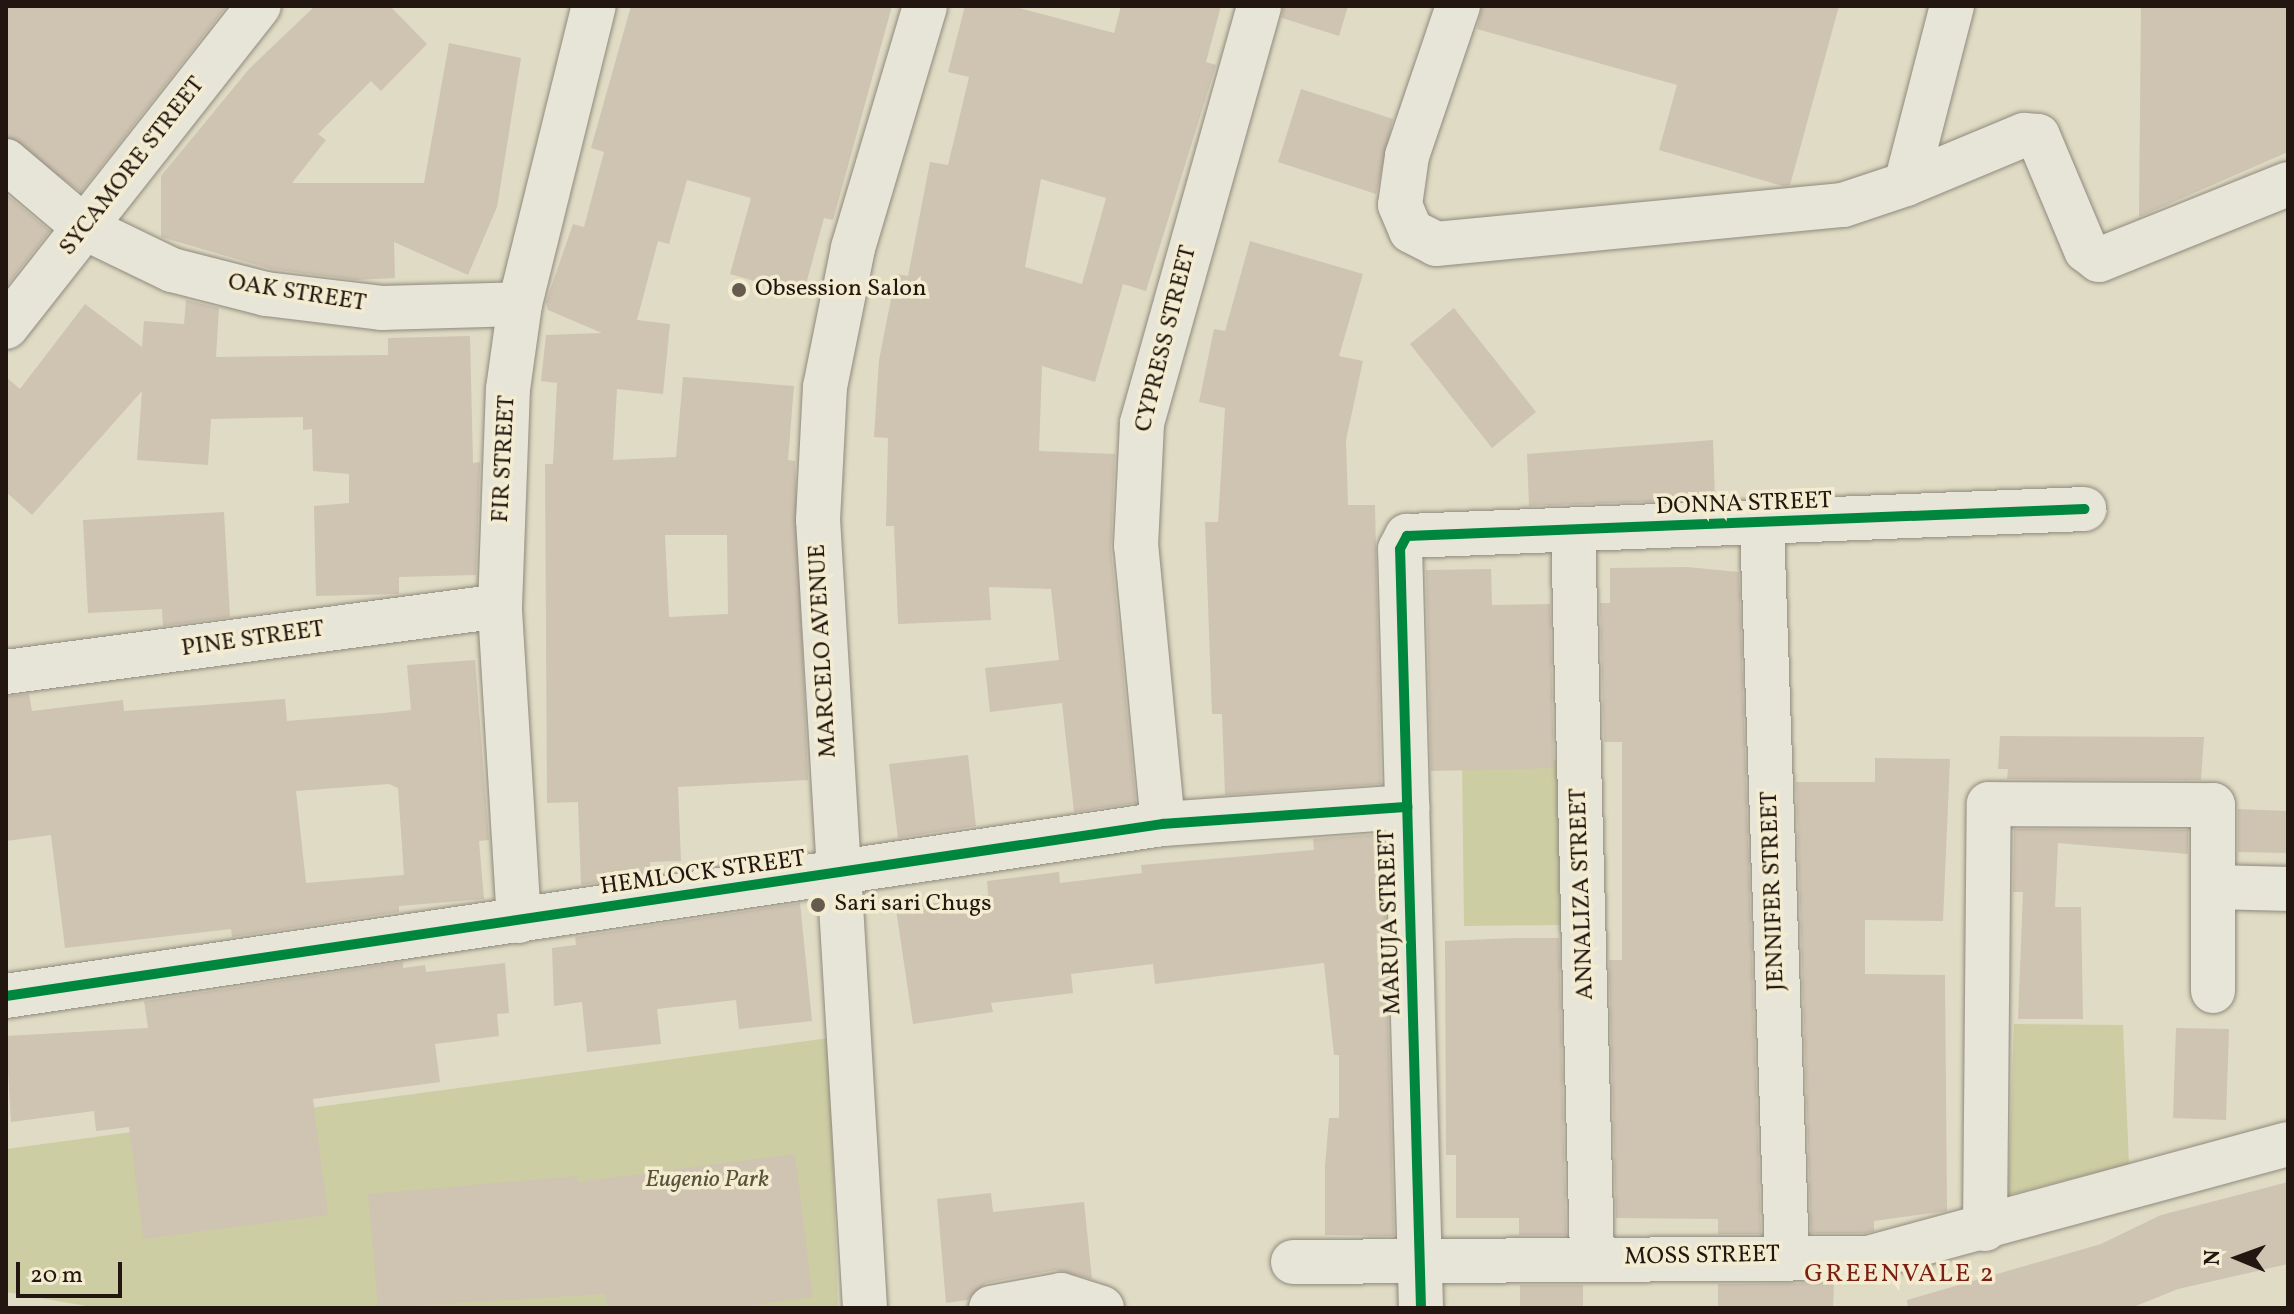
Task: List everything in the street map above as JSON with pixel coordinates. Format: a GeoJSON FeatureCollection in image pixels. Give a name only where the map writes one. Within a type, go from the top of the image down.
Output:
{"type":"FeatureCollection","features":[{"type":"Feature","properties":{"kind":"street","name":"SYCAMORE STREET"},"geometry":{"type":"LineString","coordinates":[[6,327],[259,6]]}},
{"type":"Feature","properties":{"kind":"street","name":"FIR STREET"},"geometry":{"type":"LineString","coordinates":[[519,921],[500,606],[502,465],[520,304],[594,6]]}},
{"type":"Feature","properties":{"kind":"street","name":"MARCELO AVENUE"},"geometry":{"type":"LineString","coordinates":[[865,1308],[818,520],[825,387],[853,248],[925,6]]}},
{"type":"Feature","properties":{"kind":"street","name":"CYPRESS STREET"},"geometry":{"type":"LineString","coordinates":[[1163,824],[1136,546],[1142,423],[1259,6]]}},
{"type":"Feature","properties":{"kind":"street"},"geometry":{"type":"LineString","coordinates":[[1458,6],[1407,156],[1400,205],[1411,231],[1436,244],[1843,205],[2038,136],[2086,250],[2099,260],[2288,184]]}},
{"type":"Feature","properties":{"kind":"street"},"geometry":{"type":"LineString","coordinates":[[1906,184],[1952,6]]}},
{"type":"Feature","properties":{"kind":"street","name":"OAK STREET"},"geometry":{"type":"LineString","coordinates":[[6,161],[85,228],[172,270],[266,294],[381,308],[520,304]]}},
{"type":"Feature","properties":{"kind":"street","name":"DONNA STREET"},"geometry":{"type":"LineString","coordinates":[[1407,536],[1762,526],[2084,509]]}},
{"type":"Feature","properties":{"kind":"street","name":"JENNIFER STREET"},"geometry":{"type":"LineString","coordinates":[[1762,526],[1787,1256]]}},
{"type":"Feature","properties":{"kind":"street","name":"ANNALIZA STREET"},"geometry":{"type":"LineString","coordinates":[[1573,530],[1592,1258]]}},
{"type":"Feature","properties":{"kind":"street","name":"MARUJA STREET"},"geometry":{"type":"LineString","coordinates":[[1407,536],[1400,549],[1421,1308]]}},
{"type":"Feature","properties":{"kind":"street","name":"PINE STREET"},"geometry":{"type":"LineString","coordinates":[[6,672],[500,606]]}},
{"type":"Feature","properties":{"kind":"street"},"geometry":{"type":"LineString","coordinates":[[1985,1229],[1985,810],[1996,803],[2208,803],[2218,813],[2213,991]]}},
{"type":"Feature","properties":{"kind":"street","name":"HEMLOCK STREET"},"geometry":{"type":"LineString","coordinates":[[6,996],[1163,824],[1407,807]]}},
{"type":"Feature","properties":{"kind":"street"},"geometry":{"type":"LineString","coordinates":[[2217,887],[2288,889]]}},
{"type":"Feature","properties":{"kind":"street","name":"MOSS STREET"},"geometry":{"type":"LineString","coordinates":[[1293,1262],[1422,1265],[1592,1258],[1868,1258],[1985,1229],[2288,1144]]}},
{"type":"Feature","properties":{"kind":"street"},"geometry":{"type":"LineString","coordinates":[[991,1308],[1061,1295],[1102,1308]]}},
{"type":"Feature","properties":{"kind":"green space"},"geometry":{"type":"Polygon","coordinates":[[[1558,760],[1561,925],[1464,926],[1462,762],[1558,760]]]}},
{"type":"Feature","properties":{"kind":"green space"},"geometry":{"type":"Polygon","coordinates":[[[2014,1024],[2123,1025],[2129,1164],[2008,1195],[2014,1024]]]}},
{"type":"Feature","properties":{"kind":"green space","name":"Eugenio Park"},"geometry":{"type":"Polygon","coordinates":[[[829,1038],[838,1308],[98,1308],[6,1292],[6,1149],[829,1038]]]}},
{"type":"Feature","properties":{"kind":"building"},"geometry":{"type":"Polygon","coordinates":[[[6,6],[227,6],[81,192],[6,137],[6,6]]]}},
{"type":"Feature","properties":{"kind":"building"},"geometry":{"type":"Polygon","coordinates":[[[315,6],[390,6],[427,44],[381,91],[371,81],[318,134],[326,140],[292,183],[424,183],[449,43],[521,58],[497,207],[468,275],[394,242],[395,278],[356,280],[271,269],[161,237],[161,176],[249,69],[315,6]]]}},
{"type":"Feature","properties":{"kind":"building"},"geometry":{"type":"Polygon","coordinates":[[[631,6],[892,6],[833,220],[824,218],[803,295],[730,274],[751,198],[687,180],[669,244],[658,241],[637,320],[670,324],[663,394],[617,389],[613,460],[676,457],[683,377],[794,386],[788,460],[795,461],[808,780],[678,787],[681,861],[650,862],[651,875],[581,885],[578,802],[547,803],[545,464],[553,464],[557,383],[541,381],[546,335],[602,333],[548,310],[546,302],[573,224],[584,227],[604,152],[591,148],[631,6]],[[665,535],[669,617],[728,614],[727,535],[665,535]]]}},
{"type":"Feature","properties":{"kind":"building"},"geometry":{"type":"Polygon","coordinates":[[[965,6],[1011,6],[1114,33],[1121,6],[1221,6],[1206,62],[1216,65],[1146,291],[1123,284],[1095,382],[1042,366],[1039,451],[1115,454],[1111,548],[1136,803],[1074,812],[1062,703],[990,712],[985,668],[1059,660],[1051,589],[989,587],[991,620],[898,624],[894,526],[886,526],[888,438],[874,437],[879,360],[896,274],[908,276],[930,162],[948,165],[969,77],[948,72],[965,6]],[[1041,179],[1025,267],[1082,284],[1106,198],[1041,179]]]}},
{"type":"Feature","properties":{"kind":"building"},"geometry":{"type":"Polygon","coordinates":[[[1283,6],[1348,6],[1339,36],[1282,18],[1283,6]]]}},
{"type":"Feature","properties":{"kind":"building"},"geometry":{"type":"Polygon","coordinates":[[[1482,6],[1839,6],[1790,185],[1783,186],[1659,150],[1677,85],[1477,29],[1482,6]]]}},
{"type":"Feature","properties":{"kind":"building"},"geometry":{"type":"Polygon","coordinates":[[[2141,6],[2288,6],[2288,152],[2139,217],[2141,6]]]}},
{"type":"Feature","properties":{"kind":"building"},"geometry":{"type":"Polygon","coordinates":[[[1301,89],[1393,119],[1376,194],[1278,162],[1301,89]]]}},
{"type":"Feature","properties":{"kind":"building"},"geometry":{"type":"Polygon","coordinates":[[[6,194],[50,231],[6,287],[6,194]]]}},
{"type":"Feature","properties":{"kind":"building"},"geometry":{"type":"Polygon","coordinates":[[[1250,241],[1363,274],[1339,356],[1363,361],[1346,440],[1348,505],[1375,505],[1381,784],[1225,795],[1222,714],[1212,714],[1205,522],[1218,522],[1225,408],[1199,402],[1214,329],[1225,331],[1250,241]]]}},
{"type":"Feature","properties":{"kind":"building"},"geometry":{"type":"Polygon","coordinates":[[[186,300],[219,308],[216,357],[388,355],[388,338],[470,336],[473,463],[480,462],[476,575],[399,577],[399,594],[316,596],[314,506],[349,503],[349,474],[313,471],[312,429],[303,430],[303,417],[211,419],[208,465],[137,460],[142,391],[32,515],[6,492],[6,377],[20,389],[85,304],[142,347],[144,321],[184,324],[186,300]]]}},
{"type":"Feature","properties":{"kind":"building"},"geometry":{"type":"Polygon","coordinates":[[[1454,308],[1536,412],[1492,448],[1410,344],[1454,308]]]}},
{"type":"Feature","properties":{"kind":"building"},"geometry":{"type":"Polygon","coordinates":[[[1713,440],[1715,499],[1529,506],[1527,454],[1713,440]]]}},
{"type":"Feature","properties":{"kind":"building"},"geometry":{"type":"Polygon","coordinates":[[[224,512],[230,617],[163,626],[162,609],[88,613],[83,520],[224,512]]]}},
{"type":"Feature","properties":{"kind":"building"},"geometry":{"type":"Polygon","coordinates":[[[1687,567],[1739,572],[1761,1234],[1718,1234],[1718,1219],[1616,1218],[1609,960],[1622,960],[1622,742],[1604,742],[1600,603],[1610,603],[1610,568],[1687,567]]]}},
{"type":"Feature","properties":{"kind":"building"},"geometry":{"type":"Polygon","coordinates":[[[1491,569],[1492,605],[1550,604],[1554,768],[1431,771],[1426,570],[1491,569]]]}},
{"type":"Feature","properties":{"kind":"building"},"geometry":{"type":"Polygon","coordinates":[[[475,660],[489,840],[479,841],[484,899],[399,906],[399,912],[232,937],[231,929],[65,948],[51,835],[6,841],[6,696],[29,694],[32,711],[123,700],[124,711],[285,699],[287,721],[411,710],[407,665],[475,660]],[[389,784],[296,791],[306,883],[404,875],[398,788],[389,784]]]}},
{"type":"Feature","properties":{"kind":"building"},"geometry":{"type":"Polygon","coordinates":[[[2000,736],[2204,737],[2201,780],[2007,779],[2008,769],[1998,769],[2000,736]]]}},
{"type":"Feature","properties":{"kind":"building"},"geometry":{"type":"Polygon","coordinates":[[[968,755],[976,826],[898,838],[889,764],[968,755]]]}},
{"type":"Feature","properties":{"kind":"building"},"geometry":{"type":"Polygon","coordinates":[[[1875,758],[1950,759],[1943,921],[1865,920],[1865,974],[1945,975],[1947,1211],[1874,1221],[1874,1231],[1865,1233],[1811,1233],[1796,782],[1875,782],[1875,758]]]}},
{"type":"Feature","properties":{"kind":"building"},"geometry":{"type":"Polygon","coordinates":[[[2238,809],[2288,811],[2288,853],[2238,852],[2238,809]]]}},
{"type":"Feature","properties":{"kind":"building"},"geometry":{"type":"Polygon","coordinates":[[[2014,829],[2188,830],[2188,854],[2058,843],[2055,907],[2081,907],[2083,1019],[2018,1019],[2023,892],[2013,892],[2014,829]]]}},
{"type":"Feature","properties":{"kind":"building"},"geometry":{"type":"Polygon","coordinates":[[[1383,834],[1394,1236],[1325,1235],[1325,1166],[1329,1118],[1339,1118],[1339,1055],[1334,1055],[1324,963],[1155,984],[1153,964],[1071,974],[1073,993],[991,1003],[993,1012],[913,1024],[896,909],[988,895],[987,881],[1059,872],[1060,883],[1142,873],[1141,865],[1314,850],[1313,839],[1383,834]]]}},
{"type":"Feature","properties":{"kind":"building"},"geometry":{"type":"Polygon","coordinates":[[[800,903],[812,1021],[739,1029],[736,1000],[657,1009],[661,1044],[587,1052],[582,1002],[554,1006],[552,948],[576,945],[575,937],[800,903]]]}},
{"type":"Feature","properties":{"kind":"building"},"geometry":{"type":"Polygon","coordinates":[[[1559,938],[1566,1235],[1519,1235],[1519,1218],[1456,1218],[1456,1155],[1446,1155],[1445,941],[1559,938]]]}},
{"type":"Feature","properties":{"kind":"building"},"geometry":{"type":"Polygon","coordinates":[[[403,962],[403,968],[425,965],[426,972],[505,963],[509,1013],[497,1014],[499,1036],[435,1044],[440,1082],[313,1099],[328,1215],[143,1239],[129,1127],[96,1131],[94,1111],[11,1122],[6,1036],[148,1028],[144,1001],[403,962]]]}},
{"type":"Feature","properties":{"kind":"building"},"geometry":{"type":"Polygon","coordinates":[[[2176,1028],[2229,1029],[2226,1120],[2173,1118],[2176,1028]]]}},
{"type":"Feature","properties":{"kind":"building"},"geometry":{"type":"Polygon","coordinates":[[[795,1154],[813,1297],[734,1308],[607,1308],[605,1294],[378,1308],[368,1194],[577,1176],[578,1182],[795,1154]]]}},
{"type":"Feature","properties":{"kind":"building"},"geometry":{"type":"Polygon","coordinates":[[[2288,1182],[2288,1264],[2178,1289],[2131,1308],[1908,1308],[1907,1300],[2101,1244],[2161,1215],[2288,1182]]]}},
{"type":"Feature","properties":{"kind":"building"},"geometry":{"type":"Polygon","coordinates":[[[991,1193],[993,1212],[1084,1202],[1092,1279],[1056,1270],[986,1283],[967,1300],[946,1303],[937,1199],[991,1193]]]}},
{"type":"Feature","properties":{"kind":"building"},"geometry":{"type":"Polygon","coordinates":[[[1834,1283],[1833,1308],[1718,1308],[1718,1284],[1834,1283]]]}},
{"type":"Feature","properties":{"kind":"building"},"geometry":{"type":"Polygon","coordinates":[[[1520,1285],[1583,1285],[1583,1308],[1520,1308],[1520,1285]]]}},
{"type":"Feature","properties":{"kind":"cycle path"},"geometry":{"type":"LineString","coordinates":[[1421,1308],[1400,549],[1407,536],[2084,509]]}},
{"type":"Feature","properties":{"kind":"cycle path"},"geometry":{"type":"LineString","coordinates":[[6,996],[1163,824],[1407,807]]}},
{"type":"Feature","properties":{"kind":"place","name":"Obsession Salon"},"geometry":{"type":"Point","coordinates":[739,290]}},
{"type":"Feature","properties":{"kind":"place","name":"Sari sari Chugs"},"geometry":{"type":"Point","coordinates":[818,905]}},
{"type":"Feature","properties":{"kind":"district","name":"GREENVALE 2"},"geometry":{"type":"Point","coordinates":[1900,1275]}}]}
